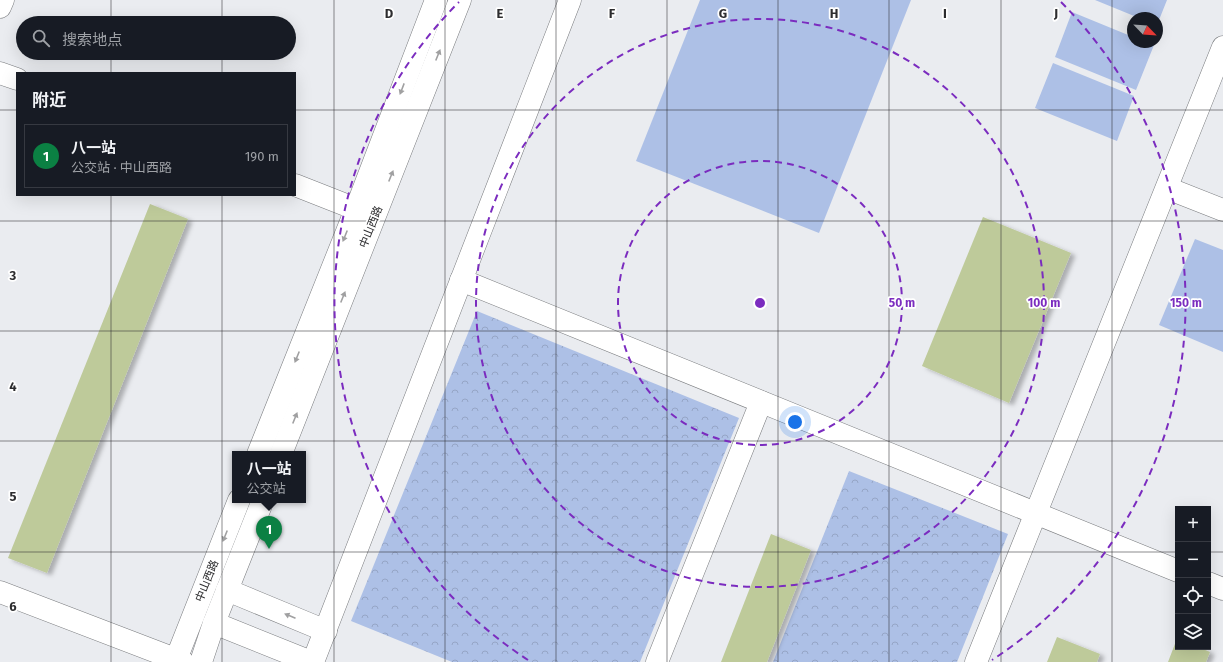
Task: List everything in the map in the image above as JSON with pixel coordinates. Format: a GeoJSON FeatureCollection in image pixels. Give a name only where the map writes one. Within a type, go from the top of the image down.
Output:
{"type":"FeatureCollection","features":[{"type":"Feature","properties":{"kind":"main road"},"geometry":{"type":"LineString","coordinates":[[0,7],[3,0]]}},
{"type":"Feature","properties":{"kind":"main road","name":"中山西路"},"geometry":{"type":"LineString","coordinates":[[259,451],[356,209],[436,0]]}},
{"type":"Feature","properties":{"kind":"main road","name":"中山西路"},"geometry":{"type":"LineString","coordinates":[[282,451],[460,0]]}},
{"type":"Feature","properties":{"kind":"main road"},"geometry":{"type":"LineString","coordinates":[[214,623],[312,662],[326,631],[570,0]]}},
{"type":"Feature","properties":{"kind":"main road"},"geometry":{"type":"LineString","coordinates":[[976,662],[1223,47]]}},
{"type":"Feature","properties":{"kind":"main road"},"geometry":{"type":"LineString","coordinates":[[0,73],[16,79]]}},
{"type":"Feature","properties":{"kind":"main road"},"geometry":{"type":"LineString","coordinates":[[296,186],[356,209]]}},
{"type":"Feature","properties":{"kind":"main road"},"geometry":{"type":"LineString","coordinates":[[1166,188],[1223,210]]}},
{"type":"Feature","properties":{"kind":"main road"},"geometry":{"type":"LineString","coordinates":[[461,280],[1175,570]]}},
{"type":"Feature","properties":{"kind":"main road"},"geometry":{"type":"LineString","coordinates":[[656,662],[761,402]]}},
{"type":"Feature","properties":{"kind":"main road","name":"中山西路"},"geometry":{"type":"LineString","coordinates":[[178,661],[239,503]]}},
{"type":"Feature","properties":{"kind":"main road","name":"中山西路"},"geometry":{"type":"LineString","coordinates":[[201,662],[214,623],[262,503]]}},
{"type":"Feature","properties":{"kind":"main road"},"geometry":{"type":"LineString","coordinates":[[1211,584],[1223,589]]}},
{"type":"Feature","properties":{"kind":"main road"},"geometry":{"type":"LineString","coordinates":[[227,590],[326,631]]}},
{"type":"Feature","properties":{"kind":"main road"},"geometry":{"type":"LineString","coordinates":[[0,592],[178,661]]}},
{"type":"Feature","properties":{"kind":"green space"},"geometry":{"type":"Polygon","coordinates":[[[700,0],[911,0],[819,233],[636,161],[700,0]]]}},
{"type":"Feature","properties":{"kind":"green space"},"geometry":{"type":"Polygon","coordinates":[[[1095,0],[1167,0],[1162,12],[1127,13],[1095,0]]]}},
{"type":"Feature","properties":{"kind":"green space"},"geometry":{"type":"Polygon","coordinates":[[[1072,12],[1127,35],[1127,48],[1153,48],[1136,90],[1055,57],[1072,12]]]}},
{"type":"Feature","properties":{"kind":"green space"},"geometry":{"type":"Polygon","coordinates":[[[1053,63],[1134,96],[1117,141],[1035,108],[1053,63]]]}},
{"type":"Feature","properties":{"kind":"green space"},"geometry":{"type":"Polygon","coordinates":[[[1195,239],[1223,250],[1223,352],[1159,325],[1195,239]]]}},
{"type":"Feature","properties":{"kind":"green space"},"geometry":{"type":"Polygon","coordinates":[[[477,311],[739,418],[640,662],[452,662],[351,621],[477,311]]]}},
{"type":"Feature","properties":{"kind":"green space"},"geometry":{"type":"Polygon","coordinates":[[[849,471],[1008,534],[957,662],[773,662],[849,471]]]}},
{"type":"Feature","properties":{"kind":"building"},"geometry":{"type":"Polygon","coordinates":[[[150,204],[188,219],[47,573],[8,558],[150,204]]]}},
{"type":"Feature","properties":{"kind":"building"},"geometry":{"type":"Polygon","coordinates":[[[983,217],[1071,253],[1009,403],[922,366],[983,217]]]}},
{"type":"Feature","properties":{"kind":"building"},"geometry":{"type":"Polygon","coordinates":[[[771,534],[811,550],[767,662],[721,662],[771,534]]]}},
{"type":"Feature","properties":{"kind":"building"},"geometry":{"type":"Polygon","coordinates":[[[1057,637],[1100,654],[1097,662],[1047,662],[1057,637]]]}},
{"type":"Feature","properties":{"kind":"building"},"geometry":{"type":"Polygon","coordinates":[[[1175,644],[1175,650],[1205,650],[1210,652],[1206,662],[1168,662],[1175,644]]]}},
{"type":"Feature","properties":{"kind":"place","name":"八一站"},"geometry":{"type":"Point","coordinates":[269,549]}}]}
